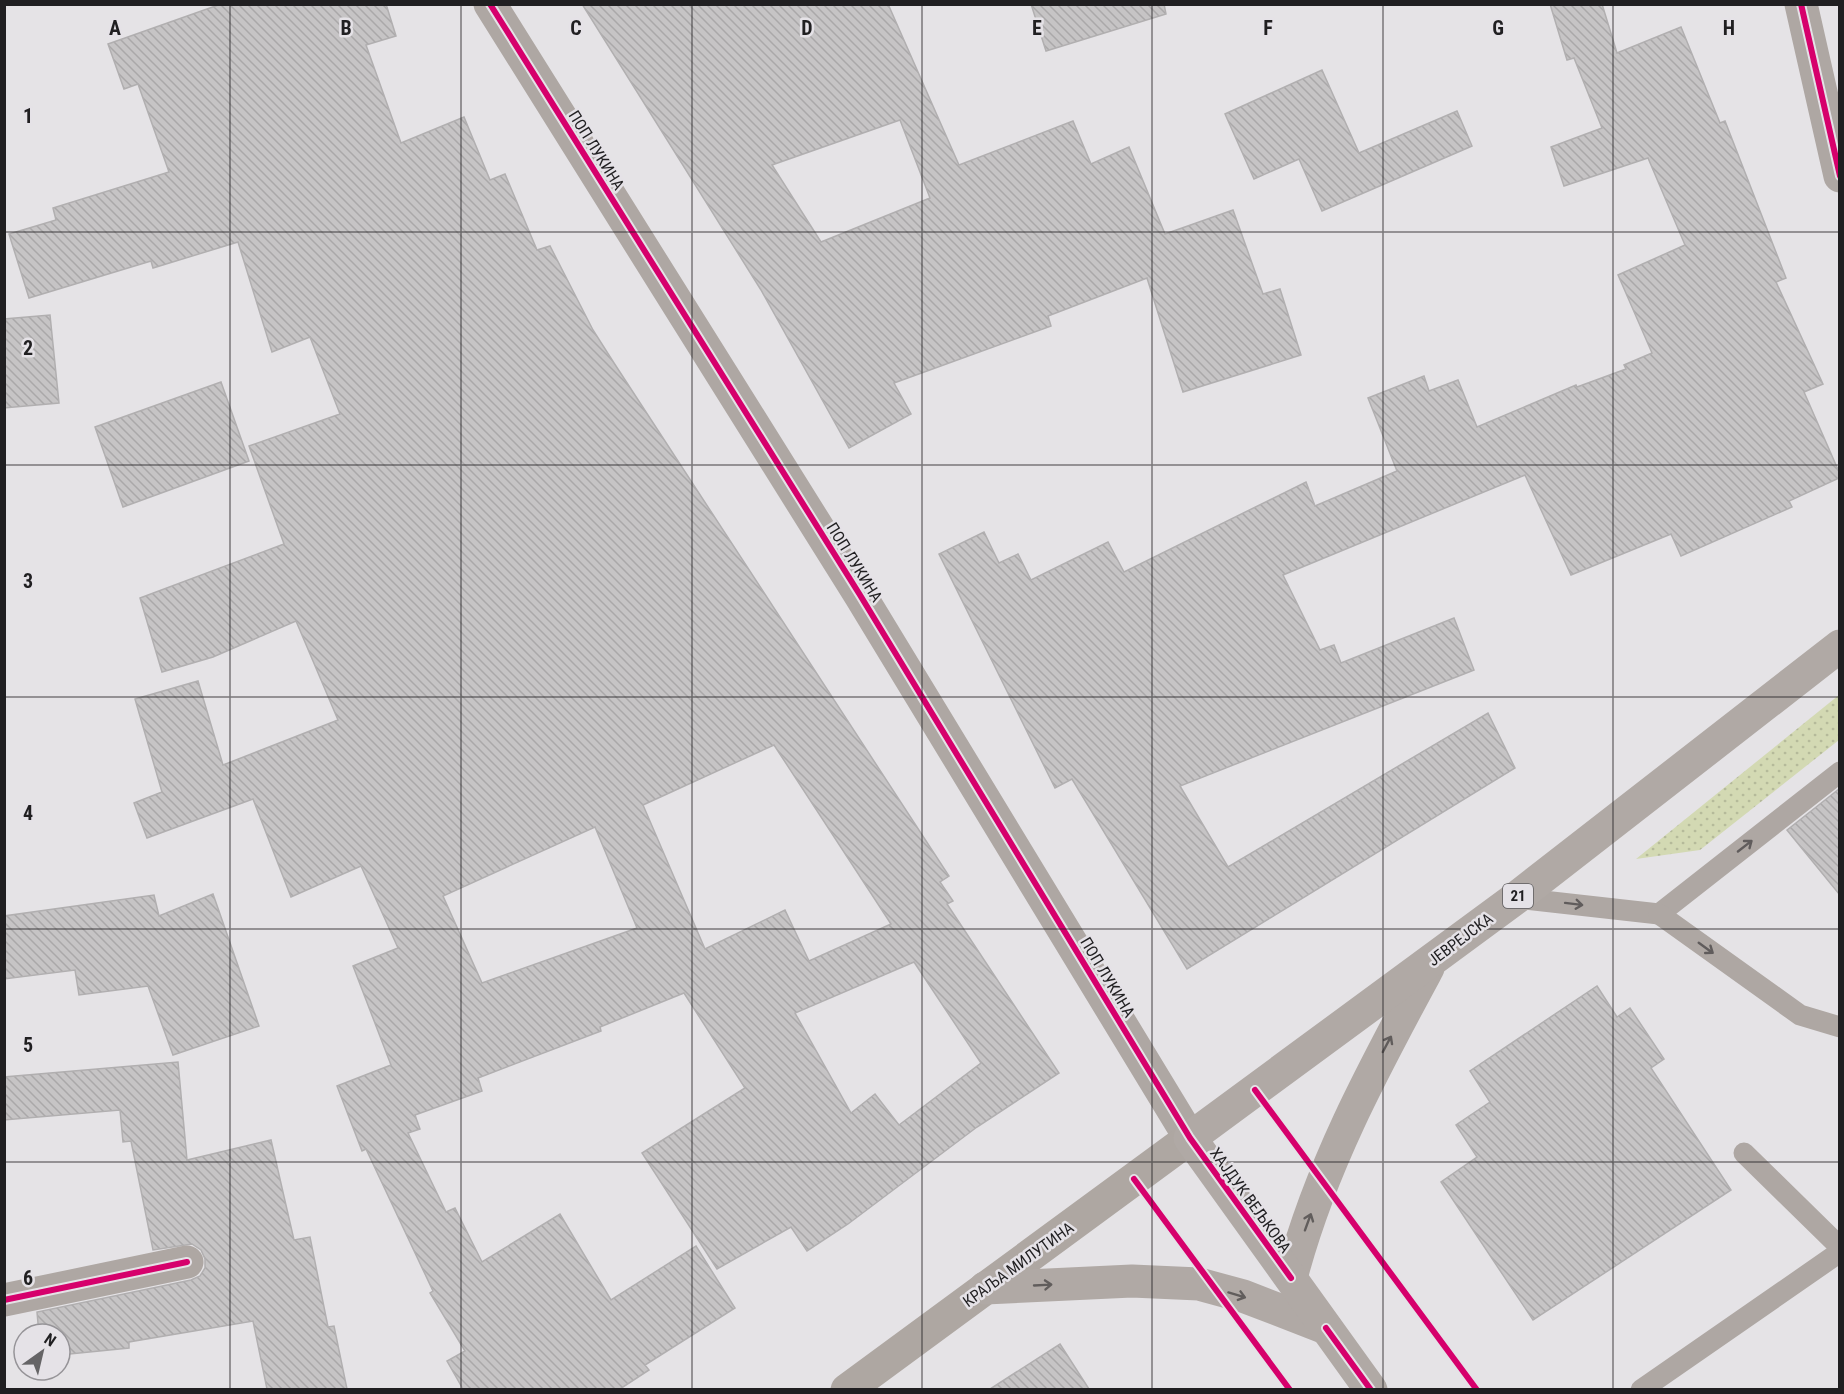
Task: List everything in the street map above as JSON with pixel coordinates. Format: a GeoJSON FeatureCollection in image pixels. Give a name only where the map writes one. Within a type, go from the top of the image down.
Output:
{"type":"FeatureCollection","features":[{"type":"Feature","properties":{"kind":"main road","name":"ЈЕВРЕЈСКА"},"geometry":{"type":"LineString","coordinates":[[1190,1138],[1516,898],[1839,646]]}},
{"type":"Feature","properties":{"kind":"main road"},"geometry":{"type":"LineString","coordinates":[[1291,1278],[1326,1169],[1375,1066],[1432,960]]}},
{"type":"Feature","properties":{"kind":"main road","name":"ХАЈДУК ВЕЉКОВА"},"geometry":{"type":"LineString","coordinates":[[1190,1138],[1371,1389]]}},
{"type":"Feature","properties":{"kind":"main road","name":"КРАЉА МИЛУТИНА"},"geometry":{"type":"LineString","coordinates":[[847,1389],[1190,1138]]}},
{"type":"Feature","properties":{"kind":"main road"},"geometry":{"type":"LineString","coordinates":[[985,1288],[1132,1281],[1199,1284],[1243,1296],[1326,1328]]}},
{"type":"Feature","properties":{"kind":"street","name":"ПОП ЛУКИНА"},"geometry":{"type":"LineString","coordinates":[[490,4],[854,585],[1190,1138]]}},
{"type":"Feature","properties":{"kind":"street"},"geometry":{"type":"LineString","coordinates":[[1801,4],[1839,176]]}},
{"type":"Feature","properties":{"kind":"street"},"geometry":{"type":"LineString","coordinates":[[4,1300],[187,1262]]}},
{"type":"Feature","properties":{"kind":"lane"},"geometry":{"type":"LineString","coordinates":[[1659,914],[1839,772]]}},
{"type":"Feature","properties":{"kind":"lane"},"geometry":{"type":"LineString","coordinates":[[1516,898],[1659,914],[1800,1015],[1839,1027]]}},
{"type":"Feature","properties":{"kind":"lane"},"geometry":{"type":"LineString","coordinates":[[1744,1153],[1839,1247]]}},
{"type":"Feature","properties":{"kind":"lane"},"geometry":{"type":"LineString","coordinates":[[1641,1389],[1839,1252]]}},
{"type":"Feature","properties":{"kind":"green space"},"geometry":{"type":"Polygon","coordinates":[[[1839,695],[1839,740],[1700,850],[1636,859],[1839,695]]]}},
{"type":"Feature","properties":{"kind":"building"},"geometry":{"type":"Polygon","coordinates":[[[221,4],[386,4],[396,36],[366,45],[401,143],[464,117],[490,180],[505,174],[537,250],[550,246],[593,330],[949,876],[940,882],[953,901],[947,904],[1059,1073],[977,1127],[848,1224],[807,1251],[791,1227],[717,1269],[642,1153],[745,1088],[684,993],[600,1027],[601,1031],[478,1078],[482,1091],[415,1115],[420,1129],[408,1133],[446,1212],[455,1208],[482,1262],[560,1214],[611,1300],[696,1246],[735,1308],[645,1365],[649,1370],[620,1389],[463,1389],[447,1361],[465,1351],[430,1293],[433,1291],[366,1149],[362,1151],[337,1086],[391,1065],[353,966],[398,948],[361,866],[291,897],[253,799],[147,838],[134,803],[162,792],[135,699],[198,681],[223,765],[338,720],[296,621],[213,657],[162,672],[140,598],[284,544],[249,446],[340,414],[310,337],[272,352],[238,242],[153,268],[151,261],[29,298],[9,234],[56,220],[53,208],[169,172],[138,84],[124,89],[108,44],[221,4]],[[774,745],[643,805],[705,949],[785,910],[809,961],[891,924],[774,745]],[[595,827],[443,896],[482,983],[637,928],[595,827]],[[914,962],[795,1013],[851,1113],[875,1094],[899,1125],[981,1063],[914,962]]]}},
{"type":"Feature","properties":{"kind":"building"},"geometry":{"type":"Polygon","coordinates":[[[582,4],[888,4],[959,165],[1073,121],[1091,164],[1129,147],[1165,234],[1233,210],[1263,294],[1280,289],[1301,355],[1183,392],[1147,278],[1048,316],[1051,326],[894,383],[911,414],[849,448],[761,290],[582,4]],[[900,120],[772,165],[821,242],[930,198],[900,120]]]}},
{"type":"Feature","properties":{"kind":"building"},"geometry":{"type":"Polygon","coordinates":[[[1031,4],[1164,4],[1166,14],[1046,51],[1031,4]]]}},
{"type":"Feature","properties":{"kind":"building"},"geometry":{"type":"Polygon","coordinates":[[[1550,4],[1602,4],[1617,53],[1681,27],[1720,123],[1725,121],[1786,278],[1776,282],[1823,384],[1804,392],[1839,472],[1839,478],[1789,501],[1792,507],[1681,556],[1671,534],[1571,575],[1525,475],[1283,575],[1320,650],[1334,645],[1341,663],[1454,618],[1474,670],[1180,786],[1228,867],[1488,713],[1515,768],[1187,969],[1072,779],[1055,788],[939,554],[984,532],[999,563],[1018,554],[1031,580],[1108,542],[1124,572],[1306,482],[1315,506],[1397,471],[1368,398],[1424,376],[1429,391],[1458,380],[1477,427],[1576,385],[1577,387],[1626,369],[1624,365],[1652,353],[1618,275],[1685,245],[1648,158],[1564,186],[1551,147],[1602,128],[1574,58],[1567,60],[1550,4]]]}},
{"type":"Feature","properties":{"kind":"building"},"geometry":{"type":"Polygon","coordinates":[[[1322,70],[1359,153],[1457,111],[1472,146],[1322,211],[1299,159],[1254,179],[1225,114],[1322,70]]]}},
{"type":"Feature","properties":{"kind":"building"},"geometry":{"type":"Polygon","coordinates":[[[50,315],[59,403],[4,408],[4,319],[50,315]]]}},
{"type":"Feature","properties":{"kind":"building"},"geometry":{"type":"Polygon","coordinates":[[[221,382],[249,461],[123,507],[95,427],[221,382]]]}},
{"type":"Feature","properties":{"kind":"building"},"geometry":{"type":"Polygon","coordinates":[[[1839,789],[1839,894],[1787,830],[1839,789]]]}},
{"type":"Feature","properties":{"kind":"building"},"geometry":{"type":"Polygon","coordinates":[[[213,894],[259,1026],[173,1055],[148,986],[79,995],[75,970],[4,979],[4,916],[154,895],[159,916],[213,894]]]}},
{"type":"Feature","properties":{"kind":"building"},"geometry":{"type":"Polygon","coordinates":[[[1597,986],[1617,1017],[1630,1008],[1664,1059],[1651,1068],[1731,1190],[1533,1320],[1441,1182],[1477,1157],[1456,1125],[1490,1102],[1470,1071],[1597,986]]]}},
{"type":"Feature","properties":{"kind":"building"},"geometry":{"type":"Polygon","coordinates":[[[178,1062],[187,1160],[271,1140],[294,1240],[310,1237],[328,1327],[334,1326],[347,1389],[267,1389],[253,1321],[129,1342],[129,1348],[72,1354],[72,1322],[38,1322],[37,1312],[191,1280],[200,1276],[205,1268],[205,1259],[201,1250],[192,1244],[153,1250],[131,1141],[123,1142],[120,1110],[4,1120],[4,1077],[178,1062]]]}},
{"type":"Feature","properties":{"kind":"building"},"geometry":{"type":"Polygon","coordinates":[[[1060,1344],[1089,1389],[990,1389],[1060,1344]]]}},
{"type":"Feature","properties":{"kind":"cycle path"},"geometry":{"type":"LineString","coordinates":[[490,4],[860,595],[1190,1138],[1291,1278]]}},
{"type":"Feature","properties":{"kind":"cycle path"},"geometry":{"type":"LineString","coordinates":[[1801,4],[1840,176]]}},
{"type":"Feature","properties":{"kind":"cycle path"},"geometry":{"type":"LineString","coordinates":[[1255,1090],[1477,1390]]}},
{"type":"Feature","properties":{"kind":"cycle path"},"geometry":{"type":"LineString","coordinates":[[1134,1179],[1290,1390]]}},
{"type":"Feature","properties":{"kind":"cycle path"},"geometry":{"type":"LineString","coordinates":[[4,1300],[187,1262]]}},
{"type":"Feature","properties":{"kind":"cycle path"},"geometry":{"type":"LineString","coordinates":[[1326,1328],[1371,1390]]}}]}
